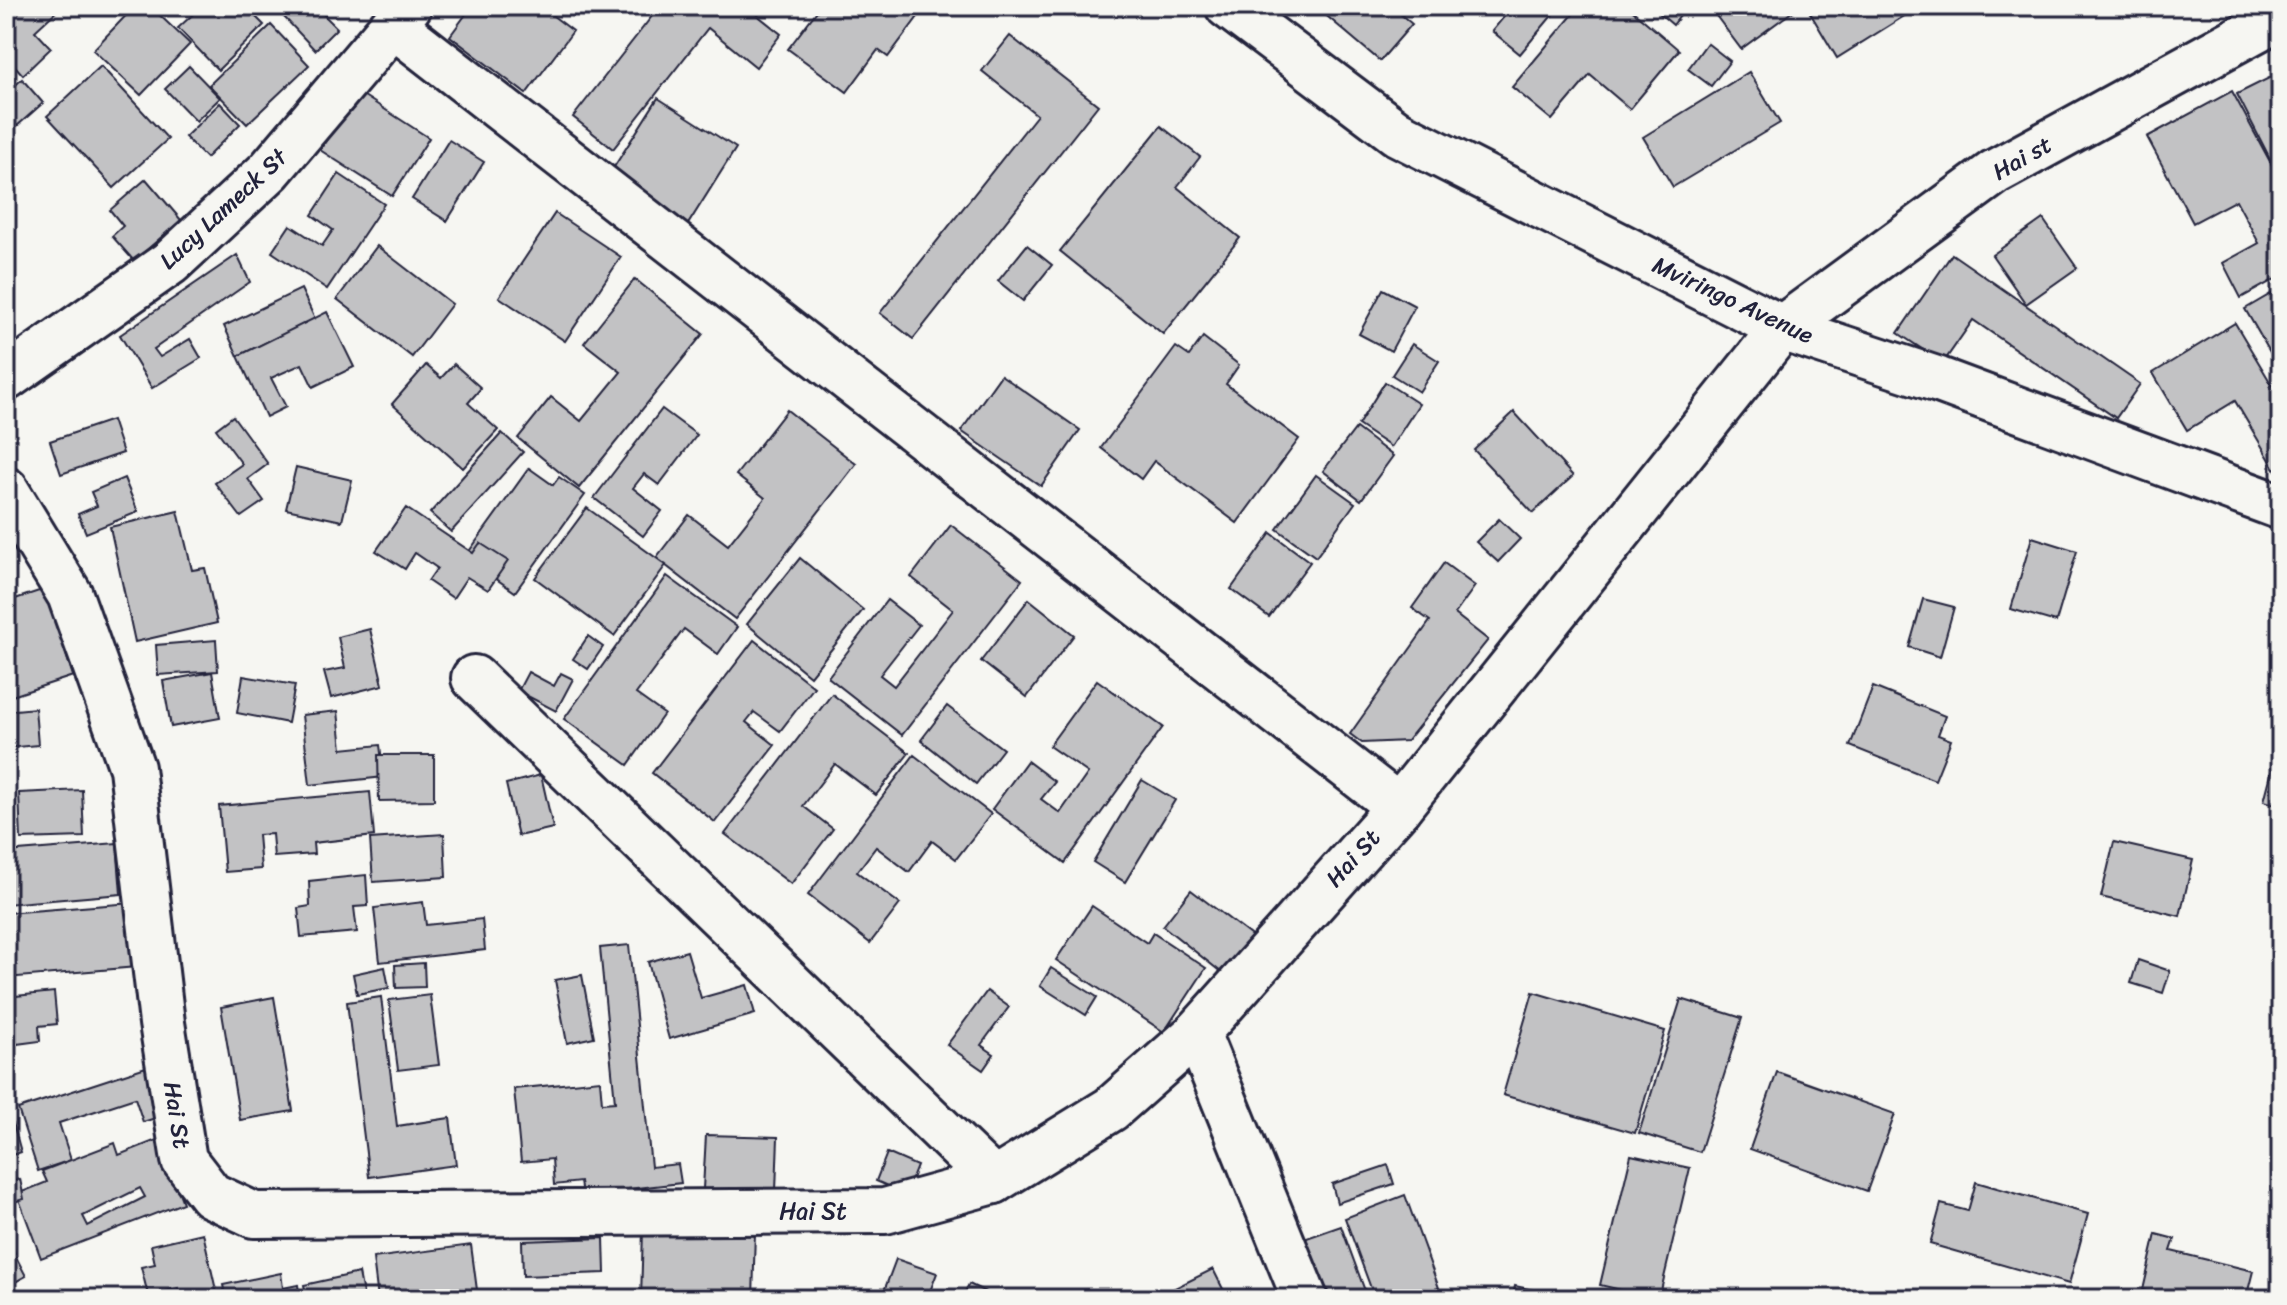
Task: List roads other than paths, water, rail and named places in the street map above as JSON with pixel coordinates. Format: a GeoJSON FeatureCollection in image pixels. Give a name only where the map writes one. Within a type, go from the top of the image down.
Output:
{"type":"FeatureCollection","features":[{"type":"Feature","properties":{"kind":"street","name":"Mviringo Avenue"},"geometry":{"type":"LineString","coordinates":[[1228,6],[1397,133],[1782,328],[1939,380],[2281,507]]}},
{"type":"Feature","properties":{"kind":"street","name":"Lucy Lameck St"},"geometry":{"type":"LineString","coordinates":[[6,378],[182,252],[269,171],[401,16]]}},
{"type":"Feature","properties":{"kind":"street"},"geometry":{"type":"LineString","coordinates":[[401,16],[1399,807]]}},
{"type":"Feature","properties":{"kind":"street","name":"Hai st"},"geometry":{"type":"LineString","coordinates":[[1782,328],[1995,172],[2281,16]]}},
{"type":"Feature","properties":{"kind":"street","name":"Hai St"},"geometry":{"type":"LineString","coordinates":[[6,490],[70,595],[132,768],[162,1023],[184,1160],[211,1195],[254,1215],[885,1211],[994,1181],[1111,1109],[1197,1033],[1399,807],[1782,328]]}},
{"type":"Feature","properties":{"kind":"street"},"geometry":{"type":"LineString","coordinates":[[474,678],[994,1181]]}},
{"type":"Feature","properties":{"kind":"street"},"geometry":{"type":"LineString","coordinates":[[1197,1033],[1305,1299]]}}]}
